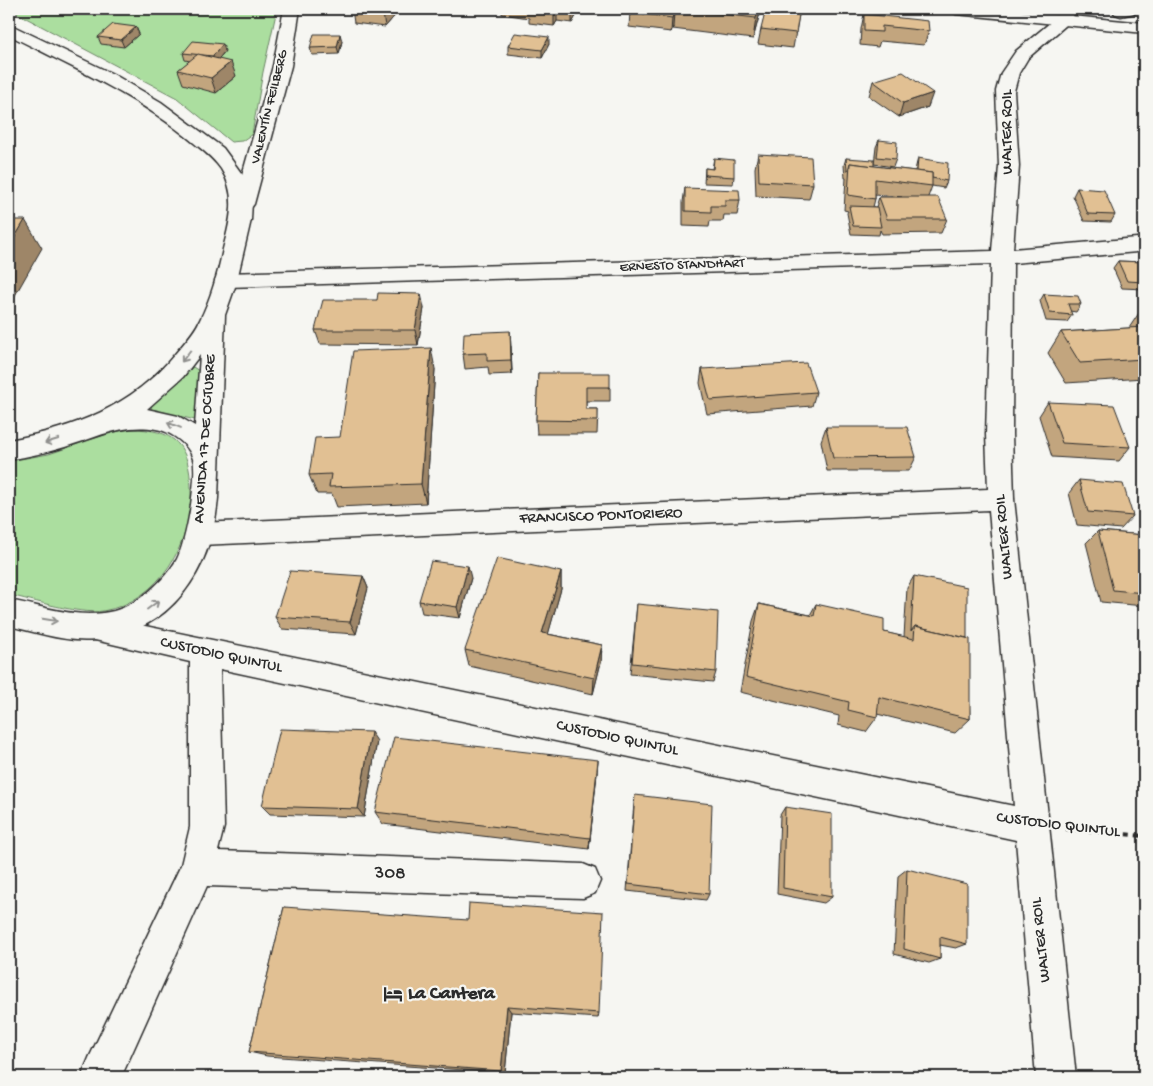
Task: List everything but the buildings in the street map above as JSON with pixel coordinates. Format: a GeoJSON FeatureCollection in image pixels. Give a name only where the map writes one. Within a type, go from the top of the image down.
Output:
{"type":"FeatureCollection","features":[{"type":"Feature","properties":{"kind":"street","name":"VALENTÍN FEILBERG"},"geometry":{"type":"LineString","coordinates":[[244,204],[282,66],[292,9]]}},
{"type":"Feature","properties":{"kind":"street"},"geometry":{"type":"LineString","coordinates":[[956,9],[1066,14],[1144,28]]}},
{"type":"Feature","properties":{"kind":"street"},"geometry":{"type":"LineString","coordinates":[[1098,9],[1127,10],[1144,14]]}},
{"type":"Feature","properties":{"kind":"street","name":"WALTER ROIL"},"geometry":{"type":"LineString","coordinates":[[1056,1077],[1001,499],[999,434],[1002,257],[1009,166],[1005,91],[1010,73],[1022,55],[1066,14]]}},
{"type":"Feature","properties":{"kind":"street","name":"AVENIDA 17 DE OCTUBRE"},"geometry":{"type":"LineString","coordinates":[[9,29],[130,90],[175,118],[215,151],[230,168],[239,183],[244,204],[226,280],[214,316],[205,502],[200,534],[193,554],[178,581],[152,607],[133,618],[110,625],[92,628],[9,613]]}},
{"type":"Feature","properties":{"kind":"street","name":"ERNESTO STANDHART"},"geometry":{"type":"LineString","coordinates":[[226,280],[1002,257],[1137,245]]}},
{"type":"Feature","properties":{"kind":"street","name":"AVENIDA 17 DE OCTUBRE"},"geometry":{"type":"LineString","coordinates":[[9,450],[44,443],[95,426],[119,416],[153,394],[179,366],[214,316]]}},
{"type":"Feature","properties":{"kind":"street"},"geometry":{"type":"LineString","coordinates":[[95,426],[133,418],[172,424],[194,437],[201,446],[206,459]]}},
{"type":"Feature","properties":{"kind":"street","name":"FRANCISCO PONTORIERO"},"geometry":{"type":"LineString","coordinates":[[200,534],[1001,499]]}},
{"type":"Feature","properties":{"kind":"street","name":"CUSTODIO QUINTUL"},"geometry":{"type":"LineString","coordinates":[[92,628],[1031,826]]}},
{"type":"Feature","properties":{"kind":"street"},"geometry":{"type":"LineString","coordinates":[[104,1074],[197,868],[207,827],[205,653]]}},
{"type":"Feature","properties":{"kind":"street","name":"308"},"geometry":{"type":"LineString","coordinates":[[197,868],[582,881]]}},
{"type":"Feature","properties":{"kind":"path","name":"CUSTODIO QUINTUL"},"geometry":{"type":"LineString","coordinates":[[1031,826],[1144,836]]}},
{"type":"Feature","properties":{"kind":"green space"},"geometry":{"type":"Polygon","coordinates":[[[9,9],[277,9],[252,134],[242,141],[231,142],[177,98],[9,9]]]}},
{"type":"Feature","properties":{"kind":"green space"},"geometry":{"type":"Polygon","coordinates":[[[193,367],[199,371],[198,415],[195,420],[151,409],[152,404],[193,367]]]}},
{"type":"Feature","properties":{"kind":"green space"},"geometry":{"type":"Polygon","coordinates":[[[130,429],[158,432],[169,436],[183,450],[187,461],[191,488],[190,508],[186,529],[179,548],[169,566],[156,582],[141,595],[123,605],[103,611],[93,612],[69,609],[9,595],[9,461],[49,454],[110,433],[130,429]]]}},
{"type":"Feature","properties":{"kind":"place","name":"La Cantera"},"geometry":{"type":"Point","coordinates":[393,994]}}]}
